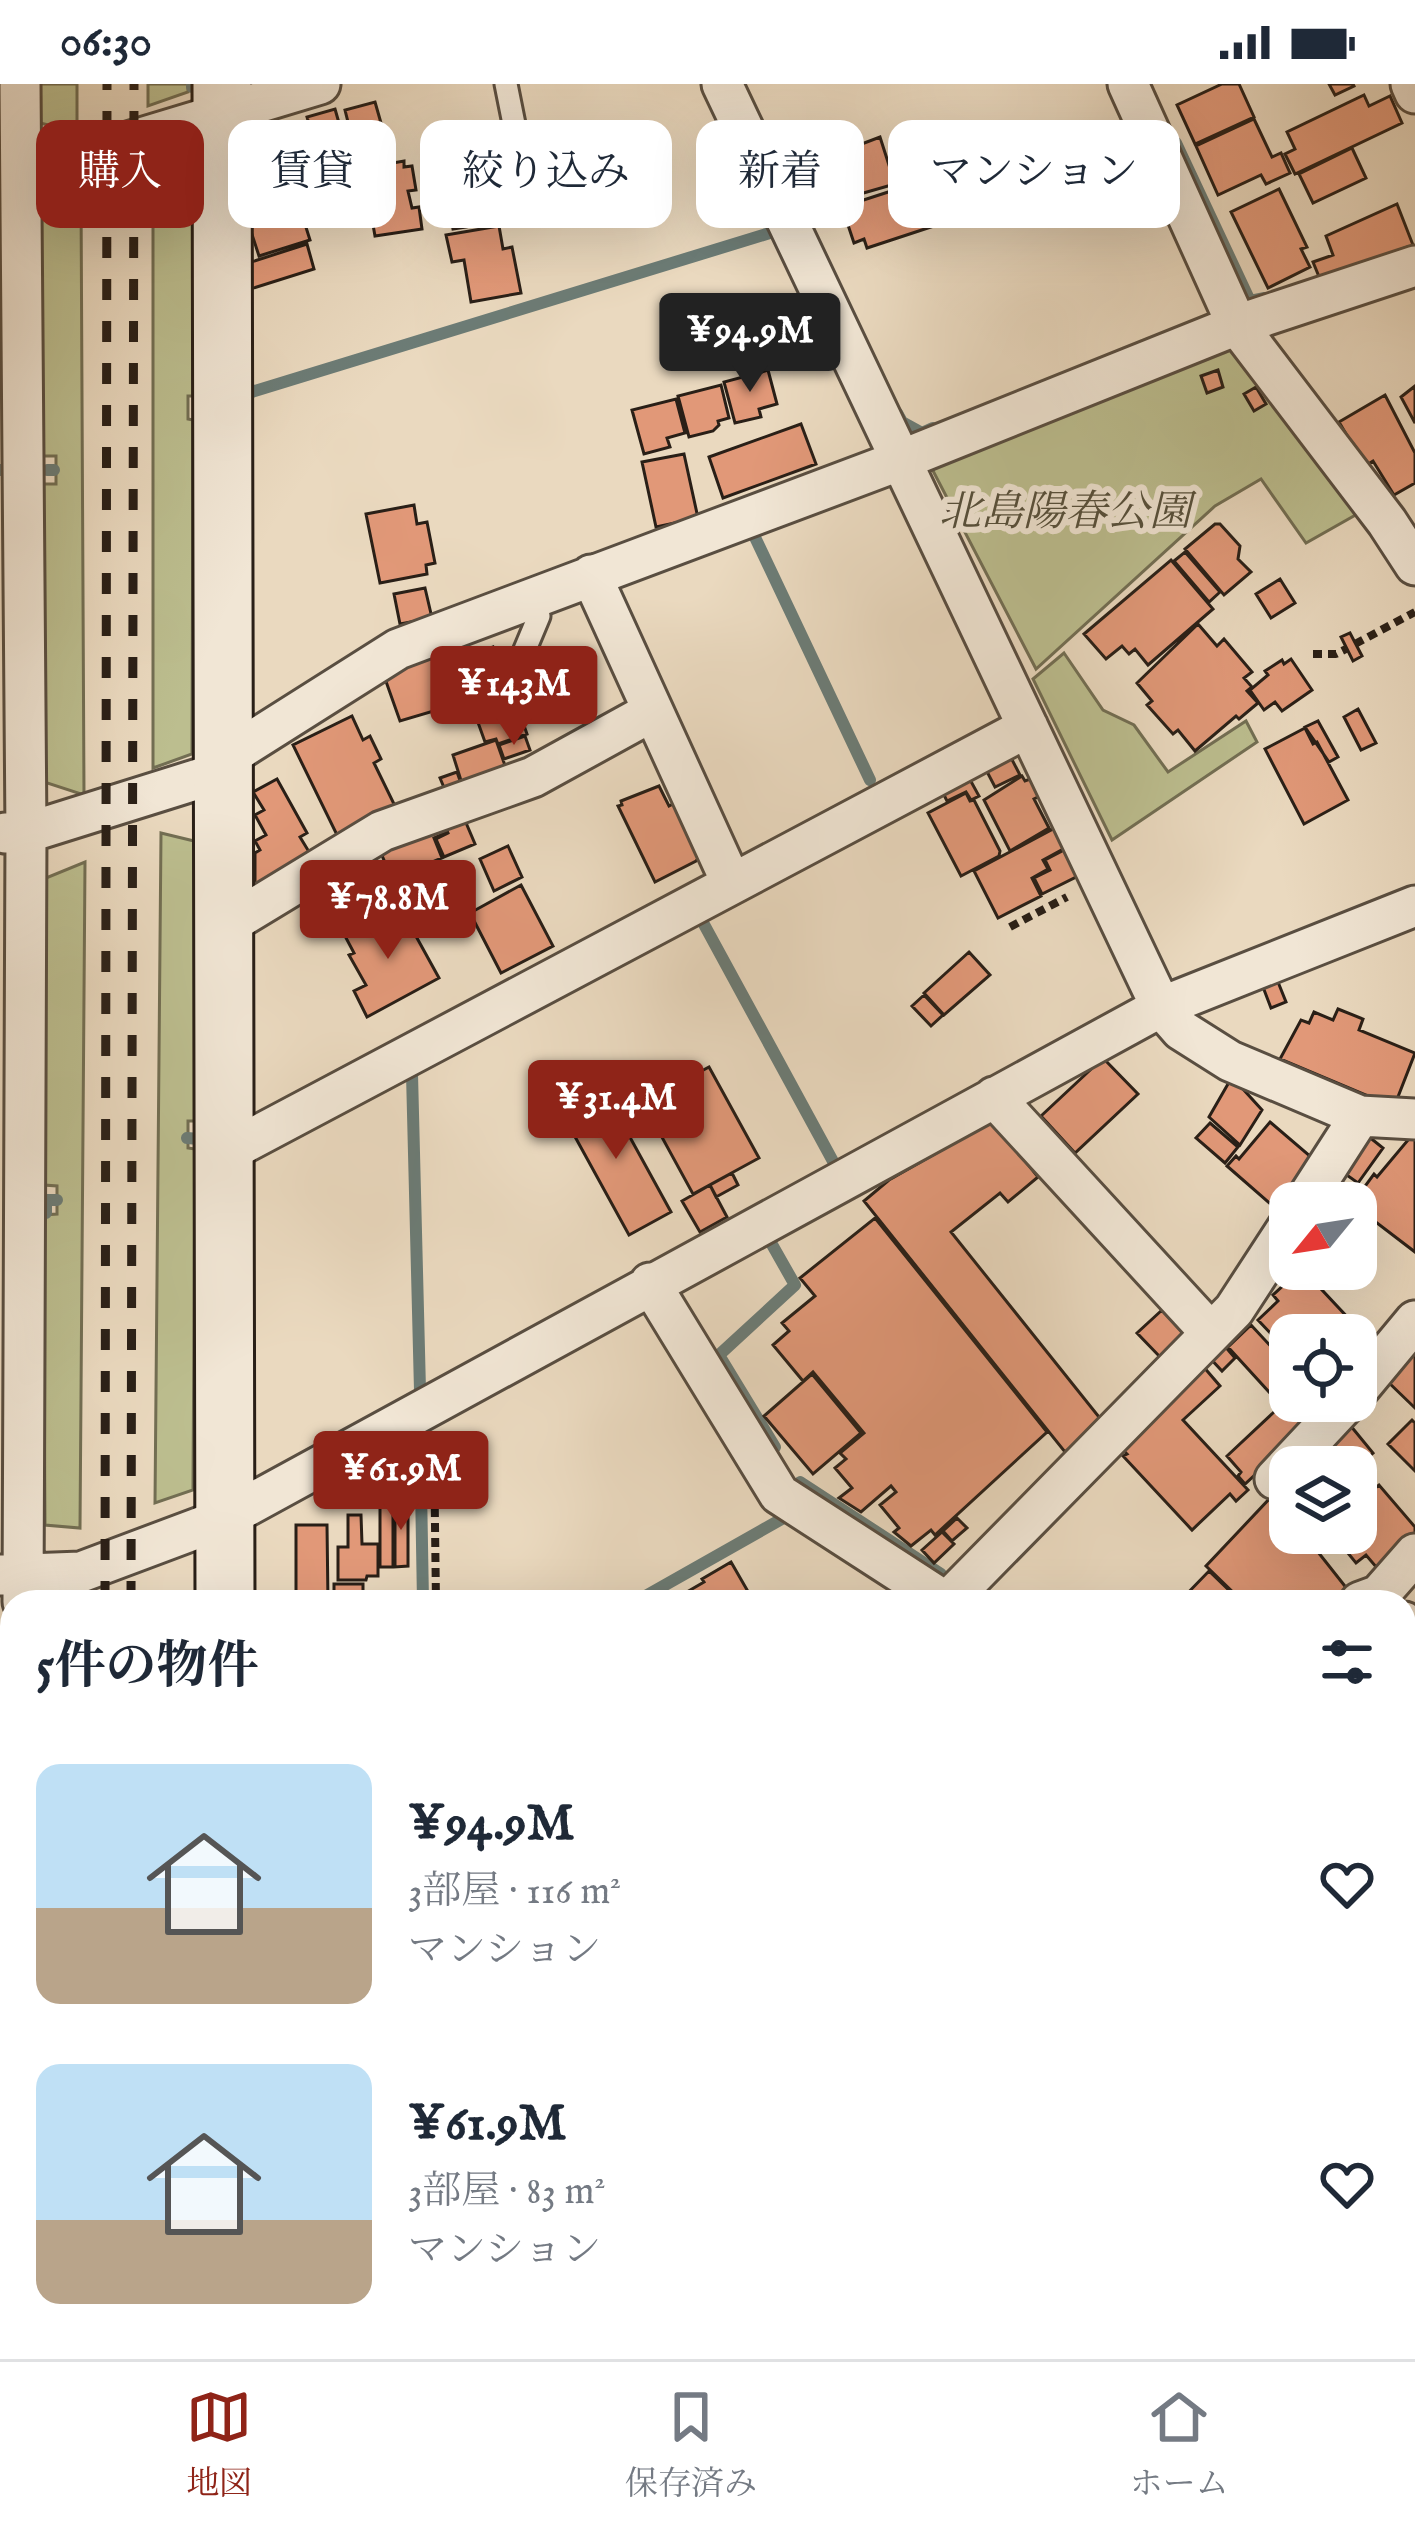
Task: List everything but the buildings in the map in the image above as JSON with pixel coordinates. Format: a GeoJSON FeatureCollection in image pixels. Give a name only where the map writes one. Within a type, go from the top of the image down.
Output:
{"type":"FeatureCollection","features":[{"type":"Feature","properties":{"kind":"street"},"geometry":{"type":"LineString","coordinates":[[20,84],[15,168],[15,1584],[81,1572],[225,1517],[1161,1007],[1415,906]]}},
{"type":"Feature","properties":{"kind":"street"},"geometry":{"type":"LineString","coordinates":[[15,168],[223,97],[320,84]]}},
{"type":"Feature","properties":{"kind":"street"},"geometry":{"type":"LineString","coordinates":[[722,84],[1161,1007],[1181,1030],[1230,1061],[1360,1117],[1415,1119]]}},
{"type":"Feature","properties":{"kind":"street"},"geometry":{"type":"LineString","coordinates":[[1128,84],[1237,325],[1401,516],[1415,565]]}},
{"type":"Feature","properties":{"kind":"street"},"geometry":{"type":"LineString","coordinates":[[1411,84],[1415,93]]}},
{"type":"Feature","properties":{"kind":"street"},"geometry":{"type":"LineString","coordinates":[[223,97],[225,1590]]}},
{"type":"Feature","properties":{"kind":"street"},"geometry":{"type":"LineString","coordinates":[[13,833],[224,765],[398,649],[901,460],[1237,325],[1415,266]]}},
{"type":"Feature","properties":{"kind":"street"},"geometry":{"type":"LineString","coordinates":[[591,575],[732,884]]}},
{"type":"Feature","properties":{"kind":"street"},"geometry":{"type":"LineString","coordinates":[[224,928],[382,831],[533,777],[653,711]]}},
{"type":"Feature","properties":{"kind":"street"},"geometry":{"type":"LineString","coordinates":[[224,1153],[1028,727]]}},
{"type":"Feature","properties":{"kind":"street"},"geometry":{"type":"LineString","coordinates":[[994,1097],[1210,1333]]}},
{"type":"Feature","properties":{"kind":"street"},"geometry":{"type":"LineString","coordinates":[[1318,1182],[1360,1117]]}},
{"type":"Feature","properties":{"kind":"street"},"geometry":{"type":"LineString","coordinates":[[959,1590],[1234,1310],[1269,1256]]}},
{"type":"Feature","properties":{"kind":"street"},"geometry":{"type":"LineString","coordinates":[[650,1282],[779,1495],[928,1590]]}},
{"type":"Feature","properties":{"kind":"street"},"geometry":{"type":"LineString","coordinates":[[1377,1367],[1415,1321]]}},
{"type":"Feature","properties":{"kind":"street"},"geometry":{"type":"LineString","coordinates":[[1306,1446],[1328,1422]]}},
{"type":"Feature","properties":{"kind":"street"},"geometry":{"type":"LineString","coordinates":[[1392,1590],[1415,1554]]}},
{"type":"Feature","properties":{"kind":"lane"},"geometry":{"type":"LineString","coordinates":[[506,84],[513,120]]}},
{"type":"Feature","properties":{"kind":"lane"},"geometry":{"type":"LineString","coordinates":[[516,671],[539,616],[533,598]]}},
{"type":"Feature","properties":{"kind":"path"},"geometry":{"type":"LineString","coordinates":[[1313,654],[1336,654],[1415,612]]}},
{"type":"Feature","properties":{"kind":"path"},"geometry":{"type":"LineString","coordinates":[[1010,927],[1101,879]]}},
{"type":"Feature","properties":{"kind":"path"},"geometry":{"type":"LineString","coordinates":[[433,1403],[436,1590]]}},
{"type":"Feature","properties":{"kind":"green space"},"geometry":{"type":"Polygon","coordinates":[[[33,84],[77,84],[77,120],[32,121],[33,84]]]}},
{"type":"Feature","properties":{"kind":"green space"},"geometry":{"type":"Polygon","coordinates":[[[148,84],[188,84],[188,92],[148,106],[148,84]]]}},
{"type":"Feature","properties":{"kind":"green space"},"geometry":{"type":"Polygon","coordinates":[[[41,228],[81,228],[84,795],[41,781],[42,484],[56,484],[56,456],[41,456],[41,228]]]}},
{"type":"Feature","properties":{"kind":"green space"},"geometry":{"type":"Polygon","coordinates":[[[153,228],[193,228],[193,396],[188,396],[188,419],[193,420],[192,754],[153,768],[153,228]]]}},
{"type":"Feature","properties":{"kind":"green space","name":"北島陽春公園"},"geometry":{"type":"Polygon","coordinates":[[[1227,347],[1247,356],[1359,513],[1306,543],[1261,479],[1215,506],[1036,669],[930,465],[1227,347]]]}},
{"type":"Feature","properties":{"kind":"green space"},"geometry":{"type":"Polygon","coordinates":[[[1064,653],[1103,710],[1134,725],[1168,772],[1246,721],[1257,742],[1112,840],[1033,679],[1064,653]]]}},
{"type":"Feature","properties":{"kind":"green space"},"geometry":{"type":"Polygon","coordinates":[[[161,833],[194,841],[196,1121],[188,1121],[188,1148],[195,1149],[193,1490],[155,1503],[161,833]]]}},
{"type":"Feature","properties":{"kind":"green space"},"geometry":{"type":"Polygon","coordinates":[[[85,862],[80,1528],[45,1525],[43,1215],[57,1214],[57,1186],[44,1185],[41,880],[85,862]]]}},
{"type":"Feature","properties":{"kind":"waterway"},"geometry":{"type":"LineString","coordinates":[[1180,152],[1250,301],[1265,298]]}},
{"type":"Feature","properties":{"kind":"waterway"},"geometry":{"type":"LineString","coordinates":[[245,394],[773,232]]}},
{"type":"Feature","properties":{"kind":"waterway"},"geometry":{"type":"LineString","coordinates":[[897,413],[902,422],[922,433],[933,428]]}},
{"type":"Feature","properties":{"kind":"waterway"},"geometry":{"type":"LineString","coordinates":[[47,470],[54,470]]}},
{"type":"Feature","properties":{"kind":"waterway"},"geometry":{"type":"LineString","coordinates":[[752,531],[870,780]]}},
{"type":"Feature","properties":{"kind":"waterway"},"geometry":{"type":"LineString","coordinates":[[700,917],[835,1165]]}},
{"type":"Feature","properties":{"kind":"waterway"},"geometry":{"type":"LineString","coordinates":[[412,1074],[420,1390]]}},
{"type":"Feature","properties":{"kind":"waterway"},"geometry":{"type":"LineString","coordinates":[[187,1138],[199,1139]]}},
{"type":"Feature","properties":{"kind":"waterway"},"geometry":{"type":"LineString","coordinates":[[46,1213],[46,1200],[57,1200]]}},
{"type":"Feature","properties":{"kind":"waterway"},"geometry":{"type":"LineString","coordinates":[[770,1232],[766,1234],[795,1285],[719,1355],[775,1447]]}},
{"type":"Feature","properties":{"kind":"waterway"},"geometry":{"type":"LineString","coordinates":[[420,1430],[423,1590]]}},
{"type":"Feature","properties":{"kind":"waterway"},"geometry":{"type":"LineString","coordinates":[[800,1482],[941,1574]]}},
{"type":"Feature","properties":{"kind":"waterway"},"geometry":{"type":"LineString","coordinates":[[656,1590],[787,1516]]}},
{"type":"Feature","properties":{"kind":"railway"},"geometry":{"type":"LineString","coordinates":[[105,1590],[107,84]]}},
{"type":"Feature","properties":{"kind":"railway"},"geometry":{"type":"LineString","coordinates":[[131,1590],[134,84]]}}]}
